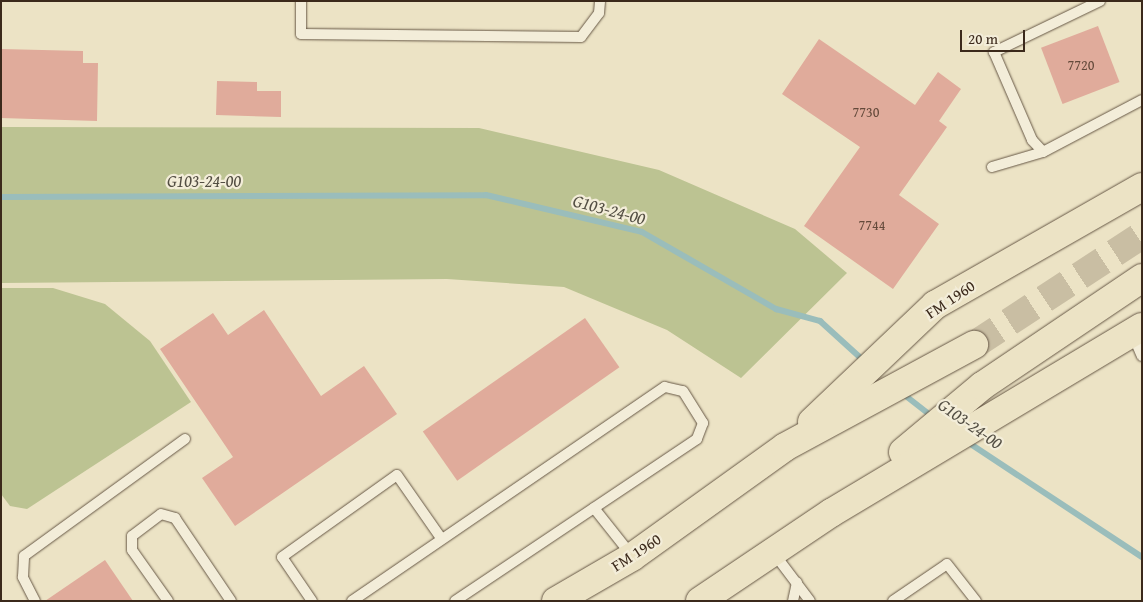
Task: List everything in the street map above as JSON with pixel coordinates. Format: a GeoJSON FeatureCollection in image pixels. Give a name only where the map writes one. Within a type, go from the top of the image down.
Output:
{"type":"FeatureCollection","features":[{"type":"Feature","properties":{"kind":"main road","name":"FM 1960"},"geometry":{"type":"LineString","coordinates":[[556,601],[632,557],[785,447],[935,305],[1142,187]]}},
{"type":"Feature","properties":{"kind":"main road"},"geometry":{"type":"LineString","coordinates":[[831,513],[982,386],[1142,278]]}},
{"type":"Feature","properties":{"kind":"main road"},"geometry":{"type":"LineString","coordinates":[[700,601],[831,513],[1009,404],[1138,338]]}},
{"type":"Feature","properties":{"kind":"main road","name":"FM 1960"},"geometry":{"type":"LineString","coordinates":[[785,447],[974,345]]}},
{"type":"Feature","properties":{"kind":"lane"},"geometry":{"type":"LineString","coordinates":[[302,1],[301,34],[581,37],[599,13],[600,1]]}},
{"type":"Feature","properties":{"kind":"lane"},"geometry":{"type":"LineString","coordinates":[[1043,152],[1032,140],[994,52],[1100,1]]}},
{"type":"Feature","properties":{"kind":"lane"},"geometry":{"type":"LineString","coordinates":[[992,166],[1043,152],[1142,100]]}},
{"type":"Feature","properties":{"kind":"lane"},"geometry":{"type":"LineString","coordinates":[[352,601],[441,538],[665,387],[684,391],[704,423],[697,439],[455,601]]}},
{"type":"Feature","properties":{"kind":"lane"},"geometry":{"type":"LineString","coordinates":[[35,601],[22,576],[24,556],[185,439]]}},
{"type":"Feature","properties":{"kind":"lane"},"geometry":{"type":"LineString","coordinates":[[312,601],[282,557],[397,475],[441,538]]}},
{"type":"Feature","properties":{"kind":"lane"},"geometry":{"type":"LineString","coordinates":[[594,508],[632,557]]}},
{"type":"Feature","properties":{"kind":"lane"},"geometry":{"type":"LineString","coordinates":[[168,601],[132,550],[132,536],[161,514],[175,518],[231,601]]}},
{"type":"Feature","properties":{"kind":"lane"},"geometry":{"type":"LineString","coordinates":[[772,552],[810,601]]}},
{"type":"Feature","properties":{"kind":"lane"},"geometry":{"type":"LineString","coordinates":[[893,601],[947,564],[976,601]]}},
{"type":"Feature","properties":{"kind":"lane"},"geometry":{"type":"LineString","coordinates":[[794,601],[797,582]]}},
{"type":"Feature","properties":{"kind":"green space"},"geometry":{"type":"Polygon","coordinates":[[[1,127],[479,128],[659,170],[795,229],[847,273],[741,378],[667,330],[564,287],[447,279],[1,283],[1,127]]]}},
{"type":"Feature","properties":{"kind":"green space"},"geometry":{"type":"Polygon","coordinates":[[[1,288],[53,288],[105,304],[150,341],[191,402],[27,509],[10,506],[1,494],[1,288]]]}},
{"type":"Feature","properties":{"kind":"building"},"geometry":{"type":"Polygon","coordinates":[[[1098,26],[1120,82],[1063,104],[1041,48],[1098,26]]]}},
{"type":"Feature","properties":{"kind":"building"},"geometry":{"type":"Polygon","coordinates":[[[819,39],[915,105],[938,72],[961,89],[939,121],[947,127],[899,195],[939,224],[893,289],[804,226],[860,147],[782,94],[819,39]]]}},
{"type":"Feature","properties":{"kind":"building"},"geometry":{"type":"Polygon","coordinates":[[[1,49],[83,51],[83,63],[98,63],[97,121],[1,118],[1,49]]]}},
{"type":"Feature","properties":{"kind":"building"},"geometry":{"type":"Polygon","coordinates":[[[217,81],[257,82],[257,91],[281,91],[281,117],[216,115],[217,81]]]}},
{"type":"Feature","properties":{"kind":"building"},"geometry":{"type":"Polygon","coordinates":[[[264,310],[321,396],[364,366],[397,414],[235,526],[202,478],[233,457],[160,349],[213,313],[228,335],[264,310]]]}},
{"type":"Feature","properties":{"kind":"building"},"geometry":{"type":"Polygon","coordinates":[[[585,318],[619,367],[457,481],[423,432],[585,318]]]}},
{"type":"Feature","properties":{"kind":"building"},"geometry":{"type":"Polygon","coordinates":[[[105,560],[133,601],[45,601],[105,560]]]}},
{"type":"Feature","properties":{"kind":"waterway","name":"G103-24-00"},"geometry":{"type":"LineString","coordinates":[[1,197],[486,195],[642,232],[776,309],[820,321],[865,362]]}},
{"type":"Feature","properties":{"kind":"waterway","name":"G103-24-00"},"geometry":{"type":"LineString","coordinates":[[902,393],[933,417]]}},
{"type":"Feature","properties":{"kind":"waterway","name":"G103-24-00"},"geometry":{"type":"LineString","coordinates":[[966,441],[1142,557]]}},
{"type":"Feature","properties":{"kind":"tunnel"},"geometry":{"type":"LineString","coordinates":[[974,345],[1142,235]]}}]}
